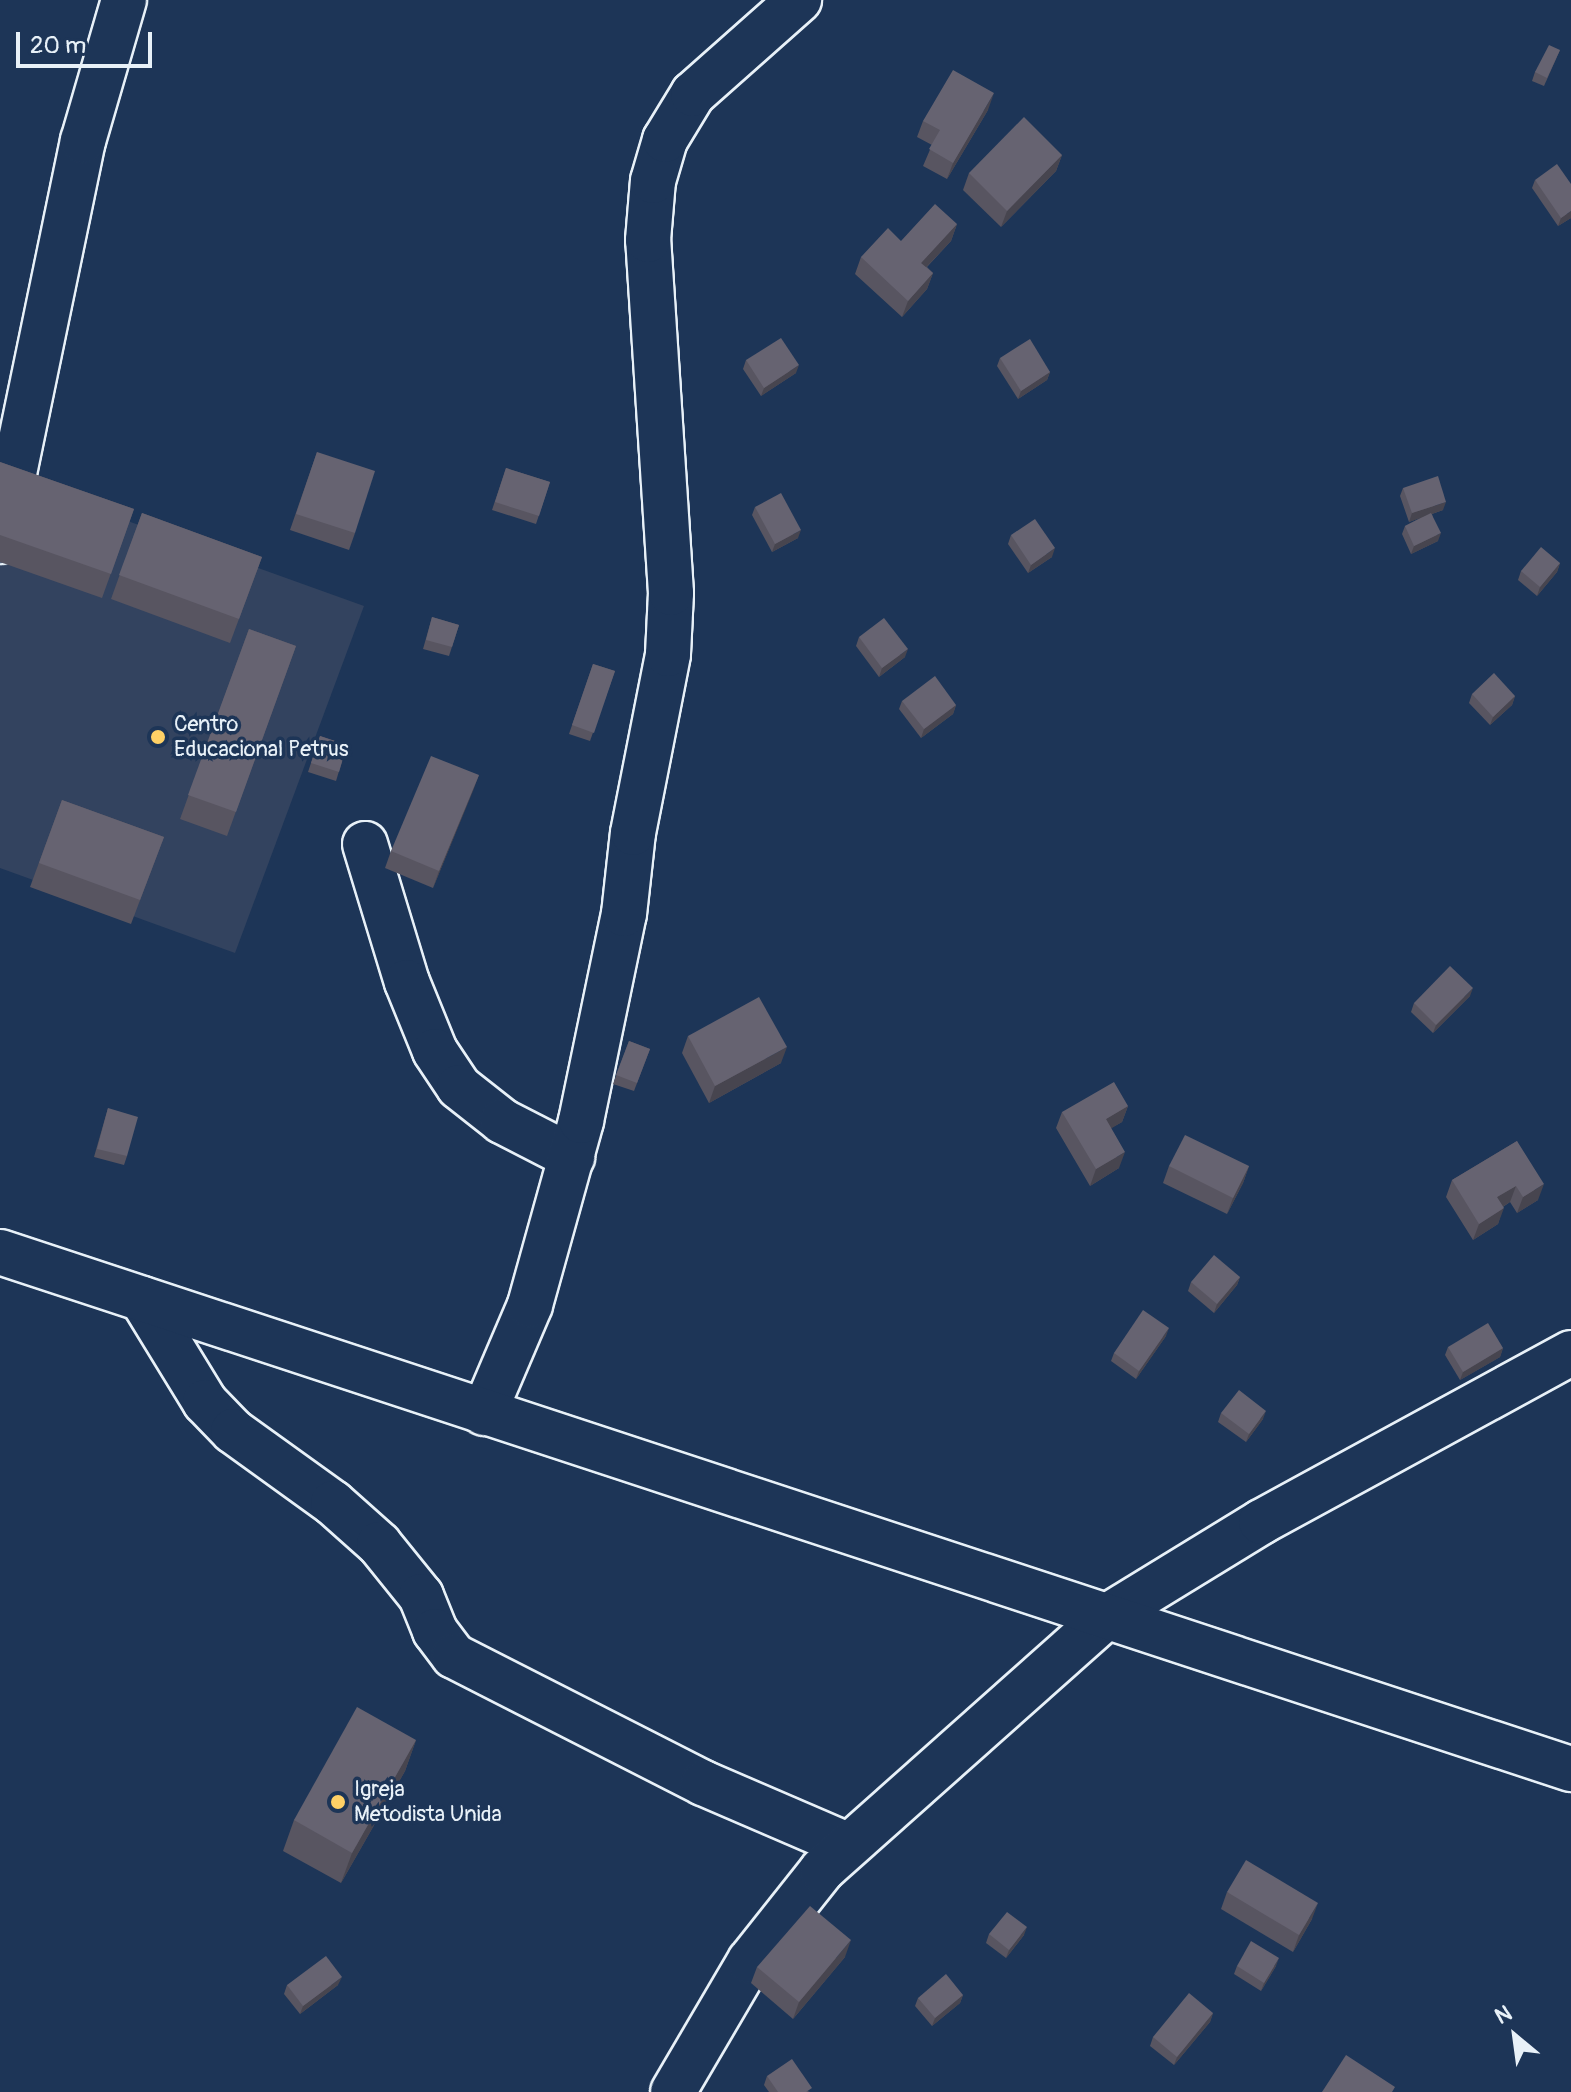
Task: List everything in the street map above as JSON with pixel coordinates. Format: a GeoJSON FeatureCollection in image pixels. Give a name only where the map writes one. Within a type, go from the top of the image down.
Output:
{"type":"FeatureCollection","features":[{"type":"Feature","properties":{"kind":"street"},"geometry":{"type":"LineString","coordinates":[[0,541],[83,141],[124,0]]}},
{"type":"Feature","properties":{"kind":"street"},"geometry":{"type":"LineString","coordinates":[[484,1413],[530,1305],[572,1157],[611,983],[635,819],[668,654],[671,593],[648,240],[653,181],[665,140],[693,94],[799,0]]}},
{"type":"Feature","properties":{"kind":"street"},"geometry":{"type":"LineString","coordinates":[[365,844],[407,982],[443,1063],[459,1087],[502,1121],[572,1157]]}},
{"type":"Feature","properties":{"kind":"street"},"geometry":{"type":"LineString","coordinates":[[0,1252],[1571,1769]]}},
{"type":"Feature","properties":{"kind":"street"},"geometry":{"type":"LineString","coordinates":[[142,1299],[205,1402],[233,1431],[333,1503],[379,1544],[421,1596],[435,1631],[454,1656],[703,1783],[847,1845]]}},
{"type":"Feature","properties":{"kind":"street"},"geometry":{"type":"LineString","coordinates":[[673,2092],[750,1961],[797,1899],[847,1845],[1106,1617],[1261,1522],[1571,1353]]}},
{"type":"Feature","properties":{"kind":"shaded area","name":"Centro Educacional Petrus"},"geometry":{"type":"Polygon","coordinates":[[[0,475],[364,606],[235,953],[0,868],[0,475]]]}},
{"type":"Feature","properties":{"kind":"building"},"geometry":{"type":"Polygon","coordinates":[[[1549,45],[1560,50],[1547,78],[1535,72],[1549,45]]]}},
{"type":"Feature","properties":{"kind":"building"},"geometry":{"type":"Polygon","coordinates":[[[953,70],[994,93],[953,163],[929,149],[940,130],[923,121],[953,70]]]}},
{"type":"Feature","properties":{"kind":"building"},"geometry":{"type":"Polygon","coordinates":[[[1024,117],[1062,155],[1007,211],[969,173],[1024,117]]]}},
{"type":"Feature","properties":{"kind":"building"},"geometry":{"type":"Polygon","coordinates":[[[1557,164],[1571,184],[1571,211],[1561,218],[1535,180],[1557,164]]]}},
{"type":"Feature","properties":{"kind":"building"},"geometry":{"type":"Polygon","coordinates":[[[935,204],[957,224],[921,263],[933,273],[908,301],[861,257],[888,228],[901,241],[935,204]]]}},
{"type":"Feature","properties":{"kind":"building"},"geometry":{"type":"Polygon","coordinates":[[[781,338],[799,365],[764,388],[746,360],[781,338]]]}},
{"type":"Feature","properties":{"kind":"building"},"geometry":{"type":"Polygon","coordinates":[[[1030,339],[1050,372],[1021,391],[1000,358],[1030,339]]]}},
{"type":"Feature","properties":{"kind":"building"},"geometry":{"type":"Polygon","coordinates":[[[317,452],[375,471],[355,533],[296,514],[317,452]]]}},
{"type":"Feature","properties":{"kind":"building"},"geometry":{"type":"Polygon","coordinates":[[[0,462],[134,509],[111,574],[0,535],[0,462]]]}},
{"type":"Feature","properties":{"kind":"building"},"geometry":{"type":"Polygon","coordinates":[[[506,468],[550,482],[539,516],[495,502],[506,468]]]}},
{"type":"Feature","properties":{"kind":"building"},"geometry":{"type":"Polygon","coordinates":[[[1438,476],[1446,502],[1412,513],[1403,488],[1438,476]]]}},
{"type":"Feature","properties":{"kind":"building"},"geometry":{"type":"Polygon","coordinates":[[[781,493],[801,530],[775,544],[755,507],[781,493]]]}},
{"type":"Feature","properties":{"kind":"building"},"geometry":{"type":"Polygon","coordinates":[[[142,513],[262,557],[239,619],[119,575],[142,513]]]}},
{"type":"Feature","properties":{"kind":"building"},"geometry":{"type":"Polygon","coordinates":[[[1431,513],[1441,533],[1414,546],[1405,526],[1431,513]]]}},
{"type":"Feature","properties":{"kind":"building"},"geometry":{"type":"Polygon","coordinates":[[[1035,519],[1055,548],[1031,565],[1011,535],[1035,519]]]}},
{"type":"Feature","properties":{"kind":"building"},"geometry":{"type":"Polygon","coordinates":[[[1541,547],[1560,563],[1540,587],[1521,571],[1541,547]]]}},
{"type":"Feature","properties":{"kind":"building"},"geometry":{"type":"Polygon","coordinates":[[[432,617],[459,625],[452,647],[426,640],[432,617]]]}},
{"type":"Feature","properties":{"kind":"building"},"geometry":{"type":"Polygon","coordinates":[[[884,618],[908,649],[882,668],[859,637],[884,618]]]}},
{"type":"Feature","properties":{"kind":"building"},"geometry":{"type":"Polygon","coordinates":[[[249,629],[296,646],[236,812],[188,795],[249,629]]]}},
{"type":"Feature","properties":{"kind":"building"},"geometry":{"type":"Polygon","coordinates":[[[593,664],[615,671],[594,733],[572,725],[593,664]]]}},
{"type":"Feature","properties":{"kind":"building"},"geometry":{"type":"Polygon","coordinates":[[[1494,673],[1515,696],[1493,717],[1472,694],[1494,673]]]}},
{"type":"Feature","properties":{"kind":"building"},"geometry":{"type":"Polygon","coordinates":[[[935,676],[956,705],[924,729],[902,701],[935,676]]]}},
{"type":"Feature","properties":{"kind":"building"},"geometry":{"type":"Polygon","coordinates":[[[320,736],[347,745],[339,772],[311,763],[320,736]]]}},
{"type":"Feature","properties":{"kind":"building"},"geometry":{"type":"Polygon","coordinates":[[[431,756],[479,775],[439,871],[391,851],[431,756]]]}},
{"type":"Feature","properties":{"kind":"building"},"geometry":{"type":"Polygon","coordinates":[[[62,800],[164,837],[140,900],[39,863],[62,800]]]}},
{"type":"Feature","properties":{"kind":"building"},"geometry":{"type":"Polygon","coordinates":[[[1450,966],[1473,988],[1436,1025],[1414,1003],[1450,966]]]}},
{"type":"Feature","properties":{"kind":"building"},"geometry":{"type":"Polygon","coordinates":[[[759,997],[787,1047],[715,1086],[688,1036],[759,997]]]}},
{"type":"Feature","properties":{"kind":"building"},"geometry":{"type":"Polygon","coordinates":[[[629,1041],[650,1049],[637,1083],[616,1075],[629,1041]]]}},
{"type":"Feature","properties":{"kind":"building"},"geometry":{"type":"Polygon","coordinates":[[[1114,1082],[1128,1106],[1106,1119],[1125,1152],[1096,1169],[1062,1112],[1114,1082]]]}},
{"type":"Feature","properties":{"kind":"building"},"geometry":{"type":"Polygon","coordinates":[[[108,1108],[138,1117],[127,1156],[97,1149],[108,1108]]]}},
{"type":"Feature","properties":{"kind":"building"},"geometry":{"type":"Polygon","coordinates":[[[1185,1135],[1249,1166],[1233,1198],[1169,1166],[1185,1135]]]}},
{"type":"Feature","properties":{"kind":"building"},"geometry":{"type":"Polygon","coordinates":[[[1517,1141],[1544,1184],[1523,1197],[1516,1186],[1497,1197],[1504,1208],[1479,1224],[1452,1180],[1517,1141]]]}},
{"type":"Feature","properties":{"kind":"building"},"geometry":{"type":"Polygon","coordinates":[[[1214,1255],[1240,1277],[1217,1304],[1191,1282],[1214,1255]]]}},
{"type":"Feature","properties":{"kind":"building"},"geometry":{"type":"Polygon","coordinates":[[[1143,1310],[1169,1328],[1139,1371],[1114,1353],[1143,1310]]]}},
{"type":"Feature","properties":{"kind":"building"},"geometry":{"type":"Polygon","coordinates":[[[1488,1323],[1503,1348],[1463,1372],[1448,1347],[1488,1323]]]}},
{"type":"Feature","properties":{"kind":"building"},"geometry":{"type":"Polygon","coordinates":[[[1239,1390],[1266,1411],[1249,1434],[1221,1413],[1239,1390]]]}},
{"type":"Feature","properties":{"kind":"building"},"geometry":{"type":"Polygon","coordinates":[[[357,1707],[416,1740],[352,1853],[294,1820],[357,1707]]]}},
{"type":"Feature","properties":{"kind":"building"},"geometry":{"type":"Polygon","coordinates":[[[1246,1860],[1318,1903],[1299,1935],[1227,1892],[1246,1860]]]}},
{"type":"Feature","properties":{"kind":"building"},"geometry":{"type":"Polygon","coordinates":[[[810,1906],[851,1940],[799,2002],[757,1967],[810,1906]]]}},
{"type":"Feature","properties":{"kind":"building"},"geometry":{"type":"Polygon","coordinates":[[[1007,1912],[1027,1927],[1009,1950],[989,1934],[1007,1912]]]}},
{"type":"Feature","properties":{"kind":"building"},"geometry":{"type":"Polygon","coordinates":[[[1251,1941],[1279,1958],[1264,1983],[1237,1966],[1251,1941]]]}},
{"type":"Feature","properties":{"kind":"building"},"geometry":{"type":"Polygon","coordinates":[[[326,1956],[342,1977],[303,2006],[287,1985],[326,1956]]]}},
{"type":"Feature","properties":{"kind":"building"},"geometry":{"type":"Polygon","coordinates":[[[946,1974],[963,1995],[935,2018],[918,1998],[946,1974]]]}},
{"type":"Feature","properties":{"kind":"building"},"geometry":{"type":"Polygon","coordinates":[[[1189,1993],[1213,2013],[1177,2057],[1153,2037],[1189,1993]]]}},
{"type":"Feature","properties":{"kind":"building"},"geometry":{"type":"Polygon","coordinates":[[[1346,2055],[1395,2087],[1392,2092],[1322,2092],[1346,2055]]]}},
{"type":"Feature","properties":{"kind":"building"},"geometry":{"type":"Polygon","coordinates":[[[792,2059],[812,2088],[806,2092],[778,2092],[767,2076],[792,2059]]]}},
{"type":"Feature","properties":{"kind":"place","name":"Centro Educacional Petrus"},"geometry":{"type":"Point","coordinates":[158,737]}},
{"type":"Feature","properties":{"kind":"place","name":"Igreja Metodista Unida"},"geometry":{"type":"Point","coordinates":[338,1802]}}]}
